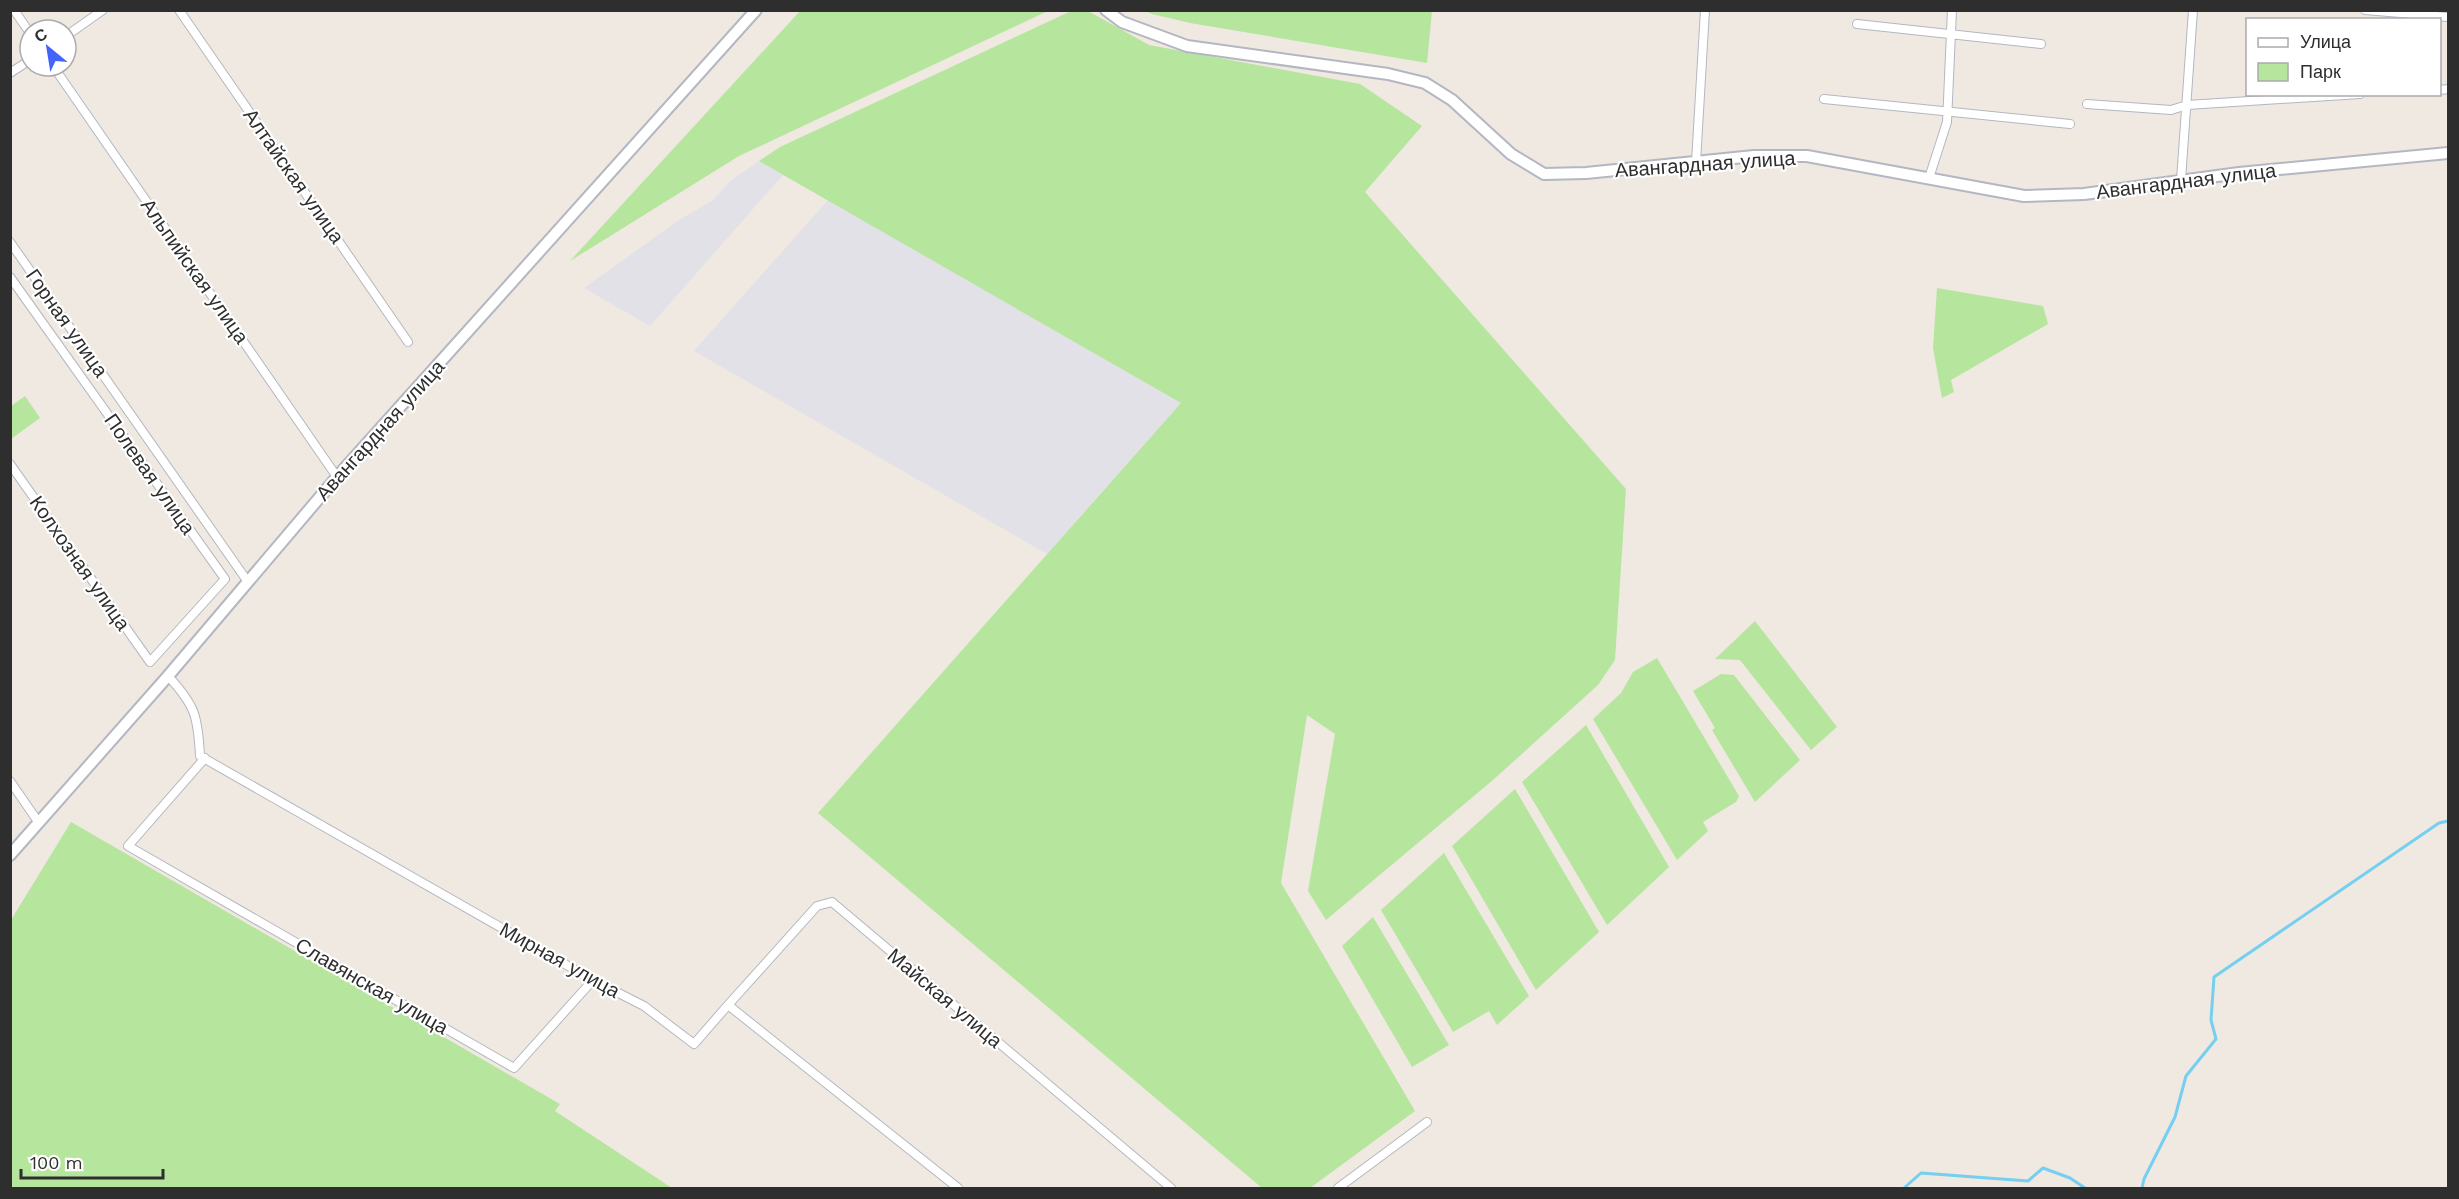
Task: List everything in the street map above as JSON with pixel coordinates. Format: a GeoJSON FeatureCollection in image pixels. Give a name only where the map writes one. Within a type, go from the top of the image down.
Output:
{"type":"FeatureCollection","features":[{"type":"Feature","properties":{"kind":"main road","name":"Авангардная улица"},"geometry":{"type":"LineString","coordinates":[[10,855],[168,676],[337,477],[756,10]]}},
{"type":"Feature","properties":{"kind":"main road","name":"Авангардная улица"},"geometry":{"type":"LineString","coordinates":[[1106,10],[1122,22],[1187,46],[1388,74],[1425,83],[1452,100],[1510,154],[1544,174],[1586,173],[1754,156],[1807,156],[2024,196],[2084,194],[2181,180],[2448,153]]}},
{"type":"Feature","properties":{"kind":"street"},"geometry":{"type":"LineString","coordinates":[[78,28],[103,10]]}},
{"type":"Feature","properties":{"kind":"street","name":"Алтайская улица"},"geometry":{"type":"LineString","coordinates":[[179,10],[408,342]]}},
{"type":"Feature","properties":{"kind":"street"},"geometry":{"type":"LineString","coordinates":[[1696,162],[1705,10]]}},
{"type":"Feature","properties":{"kind":"street"},"geometry":{"type":"LineString","coordinates":[[1929,178],[1947,122],[1952,10]]}},
{"type":"Feature","properties":{"kind":"street"},"geometry":{"type":"LineString","coordinates":[[2181,180],[2193,10]]}},
{"type":"Feature","properties":{"kind":"street"},"geometry":{"type":"LineString","coordinates":[[2365,10],[2448,17]]}},
{"type":"Feature","properties":{"kind":"street"},"geometry":{"type":"LineString","coordinates":[[1857,24],[2041,44]]}},
{"type":"Feature","properties":{"kind":"street","name":"Альпийская улица"},"geometry":{"type":"LineString","coordinates":[[61,78],[337,477]]}},
{"type":"Feature","properties":{"kind":"street"},"geometry":{"type":"LineString","coordinates":[[2086,104],[2171,110],[2187,105],[2329,96]]}},
{"type":"Feature","properties":{"kind":"street"},"geometry":{"type":"LineString","coordinates":[[1824,99],[2070,124]]}},
{"type":"Feature","properties":{"kind":"street","name":"Горная улица"},"geometry":{"type":"LineString","coordinates":[[10,242],[248,582]]}},
{"type":"Feature","properties":{"kind":"street","name":"Полевая улица"},"geometry":{"type":"LineString","coordinates":[[10,277],[225,579],[150,662]]}},
{"type":"Feature","properties":{"kind":"street","name":"Колхозная улица"},"geometry":{"type":"LineString","coordinates":[[10,464],[150,662]]}},
{"type":"Feature","properties":{"kind":"street"},"geometry":{"type":"LineString","coordinates":[[168,676],[188,698],[199,723],[200,756],[205,758]]}},
{"type":"Feature","properties":{"kind":"street","name":"Славянская улица"},"geometry":{"type":"LineString","coordinates":[[205,758],[128,846],[514,1068],[593,980]]}},
{"type":"Feature","properties":{"kind":"street","name":"Мирная улица"},"geometry":{"type":"LineString","coordinates":[[205,758],[593,980],[644,1006],[694,1044],[728,1005]]}},
{"type":"Feature","properties":{"kind":"street"},"geometry":{"type":"LineString","coordinates":[[10,781],[39,823]]}},
{"type":"Feature","properties":{"kind":"street","name":"Майская улица"},"geometry":{"type":"LineString","coordinates":[[728,1005],[817,906],[832,902],[1171,1188]]}},
{"type":"Feature","properties":{"kind":"street"},"geometry":{"type":"LineString","coordinates":[[728,1005],[958,1188]]}},
{"type":"Feature","properties":{"kind":"street"},"geometry":{"type":"LineString","coordinates":[[1338,1188],[1427,1122]]}},
{"type":"Feature","properties":{"kind":"shaded area"},"geometry":{"type":"Polygon","coordinates":[[[759,161],[783,175],[650,326],[584,288],[679,220],[712,201],[731,180],[759,161]]]}},
{"type":"Feature","properties":{"kind":"shaded area"},"geometry":{"type":"Polygon","coordinates":[[[828,200],[1181,403],[1047,554],[694,351],[828,200]]]}},
{"type":"Feature","properties":{"kind":"green space"},"geometry":{"type":"Polygon","coordinates":[[[801,10],[1048,11],[739,156],[570,261],[801,10]]]}},
{"type":"Feature","properties":{"kind":"green space"},"geometry":{"type":"Polygon","coordinates":[[[1071,11],[1088,11],[1149,45],[1360,84],[1422,126],[1365,192],[1626,489],[1615,660],[1598,685],[1493,780],[1326,920],[1308,891],[1335,734],[1307,715],[1281,883],[1415,1111],[1310,1188],[1262,1188],[818,813],[1181,403],[759,161],[780,147],[1071,11]]]}},
{"type":"Feature","properties":{"kind":"green space"},"geometry":{"type":"Polygon","coordinates":[[[1145,11],[1432,11],[1427,63],[1190,23],[1145,11]]]}},
{"type":"Feature","properties":{"kind":"green space"},"geometry":{"type":"Polygon","coordinates":[[[1937,288],[2043,306],[2048,324],[1951,380],[1954,392],[1942,398],[1933,348],[1937,288]]]}},
{"type":"Feature","properties":{"kind":"green space"},"geometry":{"type":"Polygon","coordinates":[[[25,396],[40,418],[11,439],[11,406],[25,396]]]}},
{"type":"Feature","properties":{"kind":"green space"},"geometry":{"type":"Polygon","coordinates":[[[1755,621],[1837,727],[1811,750],[1740,660],[1715,659],[1755,621]]]}},
{"type":"Feature","properties":{"kind":"green space"},"geometry":{"type":"Polygon","coordinates":[[[1657,658],[1739,796],[1736,802],[1703,822],[1708,831],[1677,860],[1593,719],[1621,693],[1633,672],[1657,658]]]}},
{"type":"Feature","properties":{"kind":"green space"},"geometry":{"type":"Polygon","coordinates":[[[1721,674],[1734,675],[1800,760],[1755,802],[1712,730],[1715,728],[1693,691],[1721,674]]]}},
{"type":"Feature","properties":{"kind":"green space"},"geometry":{"type":"Polygon","coordinates":[[[1586,725],[1669,867],[1607,925],[1522,782],[1586,725]]]}},
{"type":"Feature","properties":{"kind":"green space"},"geometry":{"type":"Polygon","coordinates":[[[1515,789],[1599,932],[1536,990],[1452,846],[1515,789]]]}},
{"type":"Feature","properties":{"kind":"green space"},"geometry":{"type":"Polygon","coordinates":[[[71,822],[560,1104],[555,1111],[672,1188],[11,1188],[11,920],[71,822]]]}},
{"type":"Feature","properties":{"kind":"green space"},"geometry":{"type":"Polygon","coordinates":[[[1444,853],[1529,996],[1497,1025],[1489,1011],[1453,1032],[1381,910],[1444,853]]]}},
{"type":"Feature","properties":{"kind":"green space"},"geometry":{"type":"Polygon","coordinates":[[[1373,917],[1449,1045],[1412,1067],[1342,946],[1373,917]]]}},
{"type":"Feature","properties":{"kind":"waterway"},"geometry":{"type":"LineString","coordinates":[[2142,1188],[2144,1179],[2175,1117],[2186,1076],[2216,1039],[2211,1020],[2214,977],[2439,823],[2448,821]]}},
{"type":"Feature","properties":{"kind":"waterway"},"geometry":{"type":"LineString","coordinates":[[1904,1188],[1921,1173],[2028,1181],[2043,1168],[2070,1178],[2085,1188]]}}]}
